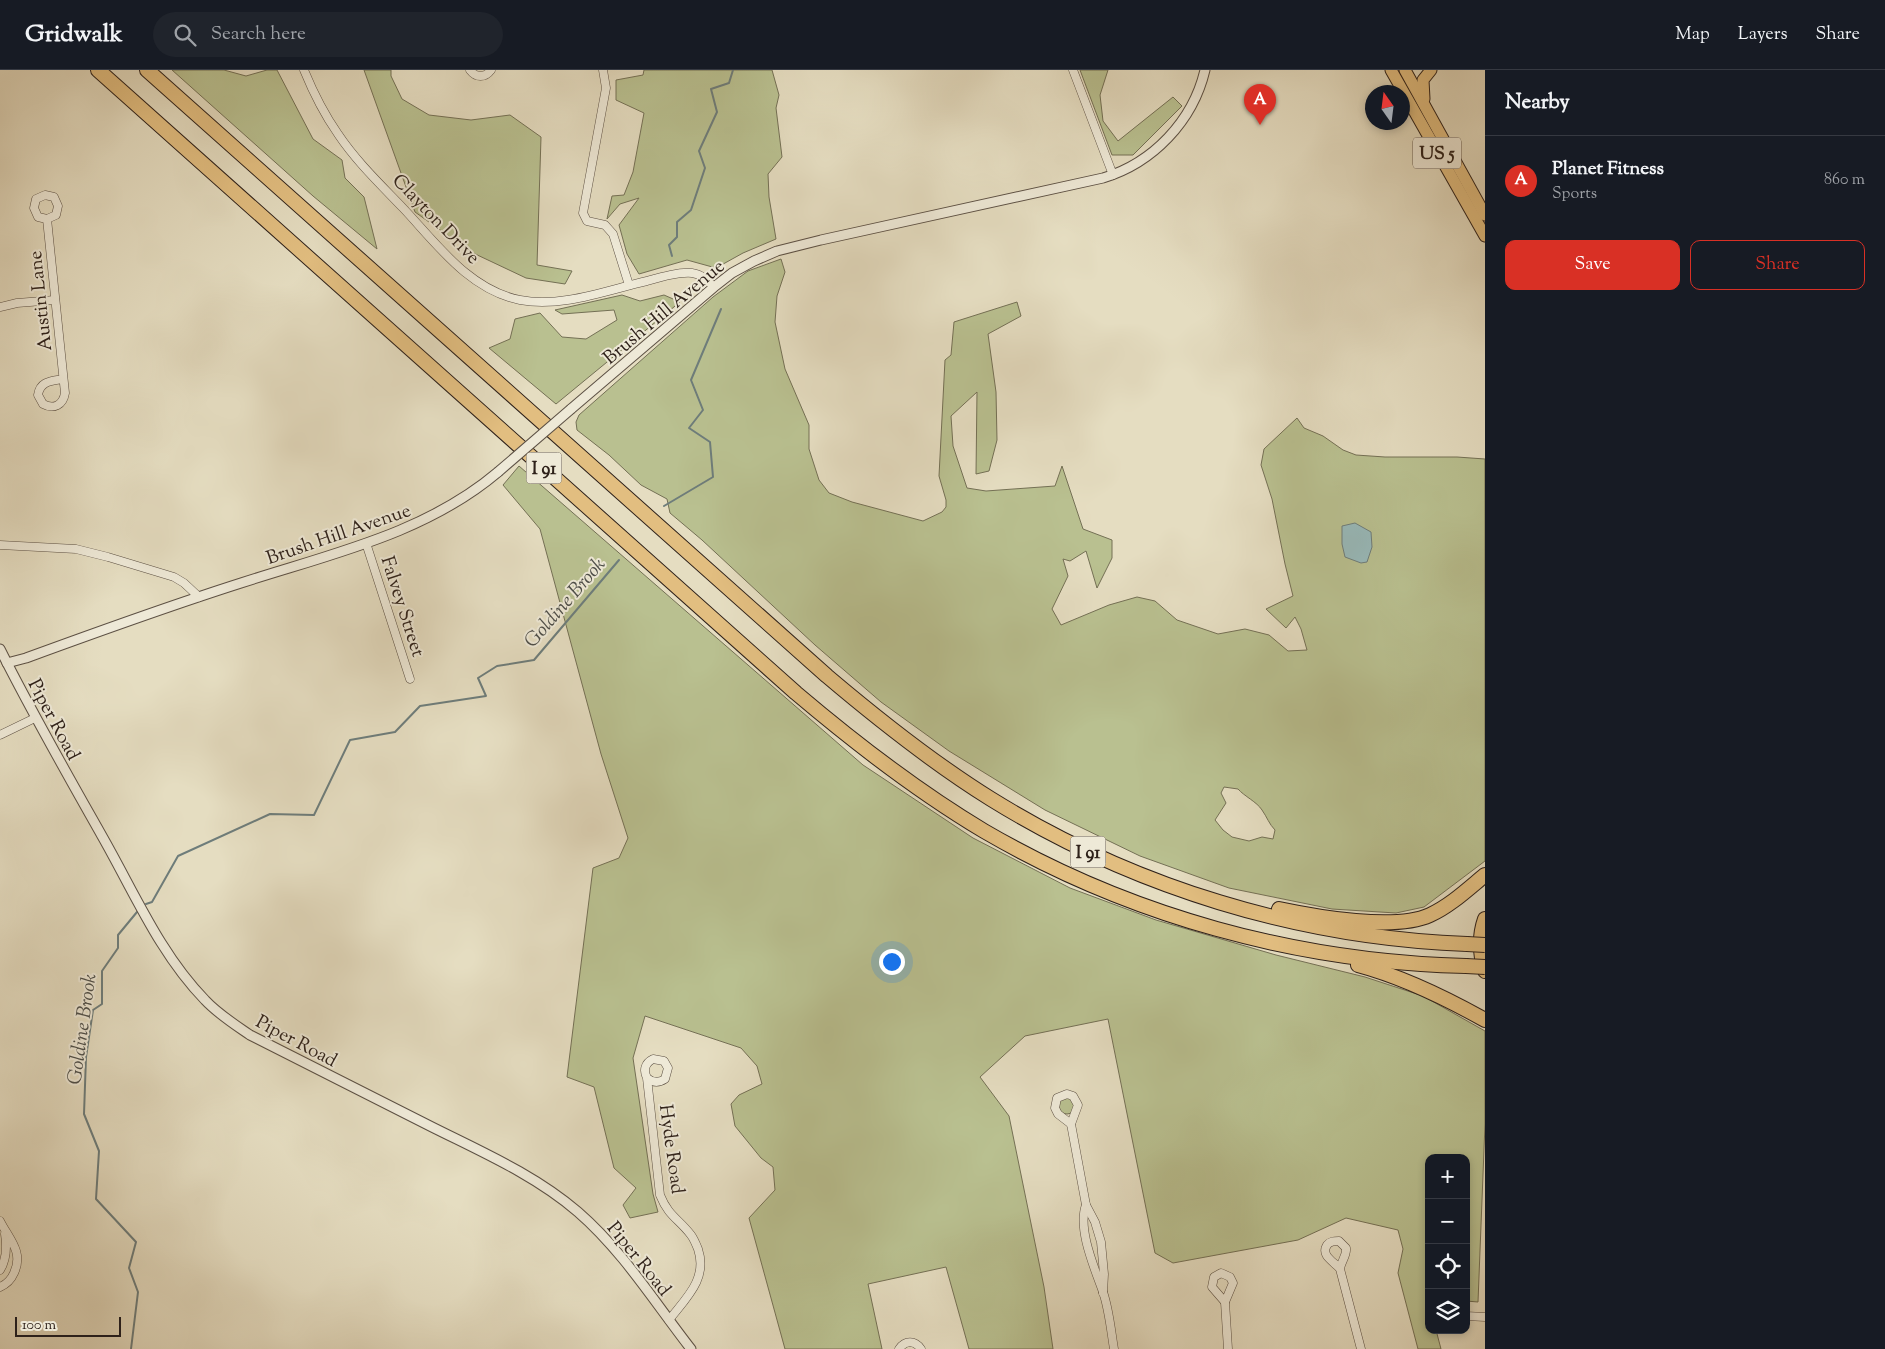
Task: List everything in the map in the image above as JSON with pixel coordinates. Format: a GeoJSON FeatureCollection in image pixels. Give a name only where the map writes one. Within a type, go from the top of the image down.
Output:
{"type":"FeatureCollection","features":[{"type":"Feature","properties":{"kind":"highway","name":"I 91"},"geometry":{"type":"LineString","coordinates":[[98,70],[776,675],[877,758],[919,789],[977,826],[1061,871],[1158,911],[1275,944],[1370,960],[1485,966]]}},
{"type":"Feature","properties":{"kind":"highway","name":"I 91"},"geometry":{"type":"LineString","coordinates":[[147,70],[769,625],[887,726],[970,785],[1044,830],[1129,870],[1201,897],[1275,918],[1326,928],[1402,940],[1485,945]]}},
{"type":"Feature","properties":{"kind":"highway"},"geometry":{"type":"LineString","coordinates":[[1201,897],[1332,918],[1404,922],[1420,919],[1440,910],[1485,875]]}},
{"type":"Feature","properties":{"kind":"highway"},"geometry":{"type":"LineString","coordinates":[[1485,919],[1481,932],[1480,948],[1485,971]]}},
{"type":"Feature","properties":{"kind":"highway"},"geometry":{"type":"LineString","coordinates":[[1275,944],[1400,978],[1441,996],[1485,1020]]}},
{"type":"Feature","properties":{"kind":"main road","name":"US 5"},"geometry":{"type":"LineString","coordinates":[[1391,70],[1485,236]]}},
{"type":"Feature","properties":{"kind":"main road","name":"US 5"},"geometry":{"type":"LineString","coordinates":[[1405,70],[1485,215]]}},
{"type":"Feature","properties":{"kind":"main road"},"geometry":{"type":"LineString","coordinates":[[1430,115],[1424,99],[1422,86],[1424,78],[1431,70]]}},
{"type":"Feature","properties":{"kind":"street","name":"Clayton Drive"},"geometry":{"type":"LineString","coordinates":[[304,70],[326,116],[347,146],[445,254],[479,282],[509,297],[542,302],[574,298],[668,276],[689,273],[702,276],[714,286]]}},
{"type":"Feature","properties":{"kind":"street"},"geometry":{"type":"LineString","coordinates":[[470,70],[474,74],[481,76],[486,75],[491,70]]}},
{"type":"Feature","properties":{"kind":"street"},"geometry":{"type":"LineString","coordinates":[[603,70],[606,88],[583,213],[587,221],[605,226],[613,234],[629,285]]}},
{"type":"Feature","properties":{"kind":"street"},"geometry":{"type":"LineString","coordinates":[[1073,70],[1113,175]]}},
{"type":"Feature","properties":{"kind":"street","name":"Brush Hill Avenue"},"geometry":{"type":"LineString","coordinates":[[3,664],[26,658],[199,597],[366,543],[436,514],[469,495],[498,472],[714,286],[754,261],[789,247],[1113,175],[1143,159],[1171,135],[1190,108],[1201,85],[1205,70]]}},
{"type":"Feature","properties":{"kind":"street","name":"Austin Lane"},"geometry":{"type":"LineString","coordinates":[[47,219],[63,379]]}},
{"type":"Feature","properties":{"kind":"street"},"geometry":{"type":"LineString","coordinates":[[0,307],[17,303],[55,300]]}},
{"type":"Feature","properties":{"kind":"street","name":"Falvey Street"},"geometry":{"type":"LineString","coordinates":[[366,543],[410,679]]}},
{"type":"Feature","properties":{"kind":"street"},"geometry":{"type":"LineString","coordinates":[[0,546],[76,549],[108,556],[174,577],[184,583],[199,597]]}},
{"type":"Feature","properties":{"kind":"street","name":"Piper Road"},"geometry":{"type":"LineString","coordinates":[[0,649],[3,664],[164,948],[180,971],[206,1001],[250,1035],[502,1162],[549,1190],[577,1211],[598,1231],[691,1349]]}},
{"type":"Feature","properties":{"kind":"street"},"geometry":{"type":"LineString","coordinates":[[0,735],[35,718]]}},
{"type":"Feature","properties":{"kind":"street","name":"Hyde Road"},"geometry":{"type":"LineString","coordinates":[[647,1078],[660,1195],[668,1212],[692,1235],[702,1260],[695,1287],[669,1320]]}},
{"type":"Feature","properties":{"kind":"street"},"geometry":{"type":"LineString","coordinates":[[1071,1124],[1086,1205],[1095,1222],[1101,1242],[1104,1274],[1103,1293]]}},
{"type":"Feature","properties":{"kind":"street"},"geometry":{"type":"LineString","coordinates":[[1086,1205],[1084,1215],[1087,1245],[1103,1293],[1114,1349]]}},
{"type":"Feature","properties":{"kind":"street"},"geometry":{"type":"LineString","coordinates":[[0,1221],[16,1248],[18,1259],[12,1279],[0,1287]]}},
{"type":"Feature","properties":{"kind":"street"},"geometry":{"type":"LineString","coordinates":[[0,1270],[6,1253],[4,1229]]}},
{"type":"Feature","properties":{"kind":"street"},"geometry":{"type":"LineString","coordinates":[[1087,1245],[1101,1242]]}},
{"type":"Feature","properties":{"kind":"street"},"geometry":{"type":"LineString","coordinates":[[1340,1269],[1361,1349]]}},
{"type":"Feature","properties":{"kind":"street"},"geometry":{"type":"LineString","coordinates":[[1224,1302],[1228,1349]]}},
{"type":"Feature","properties":{"kind":"street"},"geometry":{"type":"LineString","coordinates":[[1470,1316],[1485,1317]]}},
{"type":"Feature","properties":{"kind":"street"},"geometry":{"type":"LineString","coordinates":[[899,1349],[904,1344],[910,1342],[917,1344],[921,1349]]}},
{"type":"Feature","properties":{"kind":"green space"},"geometry":{"type":"Polygon","coordinates":[[[172,70],[224,70],[246,76],[267,70],[277,70],[313,139],[342,160],[345,178],[364,197],[377,249],[313,196],[172,70]]]}},
{"type":"Feature","properties":{"kind":"green space"},"geometry":{"type":"Polygon","coordinates":[[[364,70],[391,70],[391,76],[402,99],[429,115],[471,120],[510,115],[541,137],[537,265],[572,271],[565,284],[526,278],[471,252],[415,212],[364,70]]]}},
{"type":"Feature","properties":{"kind":"green space"},"geometry":{"type":"Polygon","coordinates":[[[644,70],[772,70],[779,95],[776,108],[782,157],[768,174],[769,197],[776,239],[743,253],[716,268],[687,260],[639,274],[627,254],[619,225],[639,198],[620,204],[607,219],[612,196],[624,195],[633,172],[644,113],[616,100],[616,80],[643,75],[644,70]]]}},
{"type":"Feature","properties":{"kind":"green space"},"geometry":{"type":"Polygon","coordinates":[[[1080,70],[1108,70],[1100,95],[1103,121],[1118,141],[1173,97],[1182,106],[1133,155],[1112,155],[1080,70]]]}},
{"type":"Feature","properties":{"kind":"green space"},"geometry":{"type":"Polygon","coordinates":[[[781,259],[785,272],[777,296],[775,322],[785,369],[809,425],[809,449],[819,480],[829,493],[852,502],[923,521],[942,512],[946,507],[946,500],[939,476],[945,360],[951,355],[954,322],[1017,302],[1021,316],[988,334],[996,392],[997,440],[989,471],[976,474],[977,392],[951,416],[953,446],[967,488],[986,491],[1055,486],[1062,466],[1083,529],[1112,540],[1112,558],[1097,588],[1086,551],[1070,561],[1063,559],[1068,576],[1052,609],[1061,625],[1109,605],[1137,597],[1155,601],[1177,620],[1218,634],[1245,629],[1269,635],[1288,651],[1307,650],[1301,629],[1295,617],[1286,628],[1266,609],[1293,596],[1272,499],[1261,465],[1264,449],[1297,418],[1304,428],[1323,436],[1343,450],[1356,455],[1485,459],[1485,861],[1424,907],[1396,913],[1332,909],[1229,888],[1140,856],[1045,810],[949,751],[881,702],[815,645],[702,540],[670,513],[667,499],[641,485],[609,455],[577,430],[576,422],[579,415],[713,297],[748,271],[781,259]],[[1224,787],[1221,793],[1226,803],[1215,820],[1232,837],[1249,841],[1262,837],[1273,839],[1275,830],[1262,810],[1238,789],[1224,787]]]}},
{"type":"Feature","properties":{"kind":"green space"},"geometry":{"type":"Polygon","coordinates":[[[622,295],[640,301],[664,295],[680,302],[556,404],[489,348],[510,339],[515,319],[540,313],[562,337],[586,339],[617,320],[614,310],[562,314],[555,310],[622,295]]]}},
{"type":"Feature","properties":{"kind":"green space"},"geometry":{"type":"Polygon","coordinates":[[[519,466],[863,765],[973,838],[1070,888],[1156,920],[1276,955],[1365,977],[1423,996],[1485,1031],[1485,1124],[1478,1302],[1470,1301],[1470,1154],[1425,1154],[1425,1334],[1437,1334],[1441,1349],[1418,1349],[1398,1273],[1403,1249],[1398,1230],[1346,1218],[1298,1240],[1173,1263],[1155,1253],[1108,1019],[1025,1036],[980,1077],[1009,1116],[1044,1287],[1053,1349],[969,1349],[946,1267],[868,1284],[882,1349],[785,1349],[749,1218],[775,1190],[773,1167],[761,1158],[735,1126],[731,1104],[739,1095],[762,1084],[757,1066],[741,1048],[645,1016],[633,1058],[653,1194],[658,1212],[630,1218],[623,1205],[636,1188],[614,1168],[594,1087],[567,1077],[593,868],[619,858],[628,838],[601,754],[540,529],[503,485],[519,466]]]}},
{"type":"Feature","properties":{"kind":"green space"},"geometry":{"type":"Polygon","coordinates":[[[1067,1098],[1075,1106],[1067,1114],[1059,1106],[1067,1098]]]}},
{"type":"Feature","properties":{"kind":"water"},"geometry":{"type":"Polygon","coordinates":[[[1355,523],[1371,532],[1372,547],[1367,562],[1361,563],[1345,557],[1342,544],[1342,526],[1355,523]]]}},
{"type":"Feature","properties":{"kind":"waterway","name":"Goldine Brook"},"geometry":{"type":"LineString","coordinates":[[672,256],[669,245],[677,237],[677,222],[691,210],[705,168],[699,151],[717,112],[711,89],[729,83],[733,70]]}},
{"type":"Feature","properties":{"kind":"waterway","name":"Goldine Brook"},"geometry":{"type":"LineString","coordinates":[[664,506],[713,477],[710,442],[689,428],[703,410],[691,380],[721,309]]}},
{"type":"Feature","properties":{"kind":"waterway","name":"Goldine Brook"},"geometry":{"type":"LineString","coordinates":[[146,904],[152,902],[178,856],[270,814],[314,815],[350,740],[395,732],[420,706],[486,696],[478,678],[497,666],[534,660],[619,560]]}},
{"type":"Feature","properties":{"kind":"waterway","name":"Goldine Brook"},"geometry":{"type":"LineString","coordinates":[[131,1349],[138,1292],[129,1268],[136,1242],[96,1199],[99,1151],[84,1114],[86,1057],[93,1010],[102,1004],[102,971],[118,948],[118,935],[137,912]]}},
{"type":"Feature","properties":{"kind":"place","name":"Planet Fitness"},"geometry":{"type":"Point","coordinates":[1260,125]}}]}
